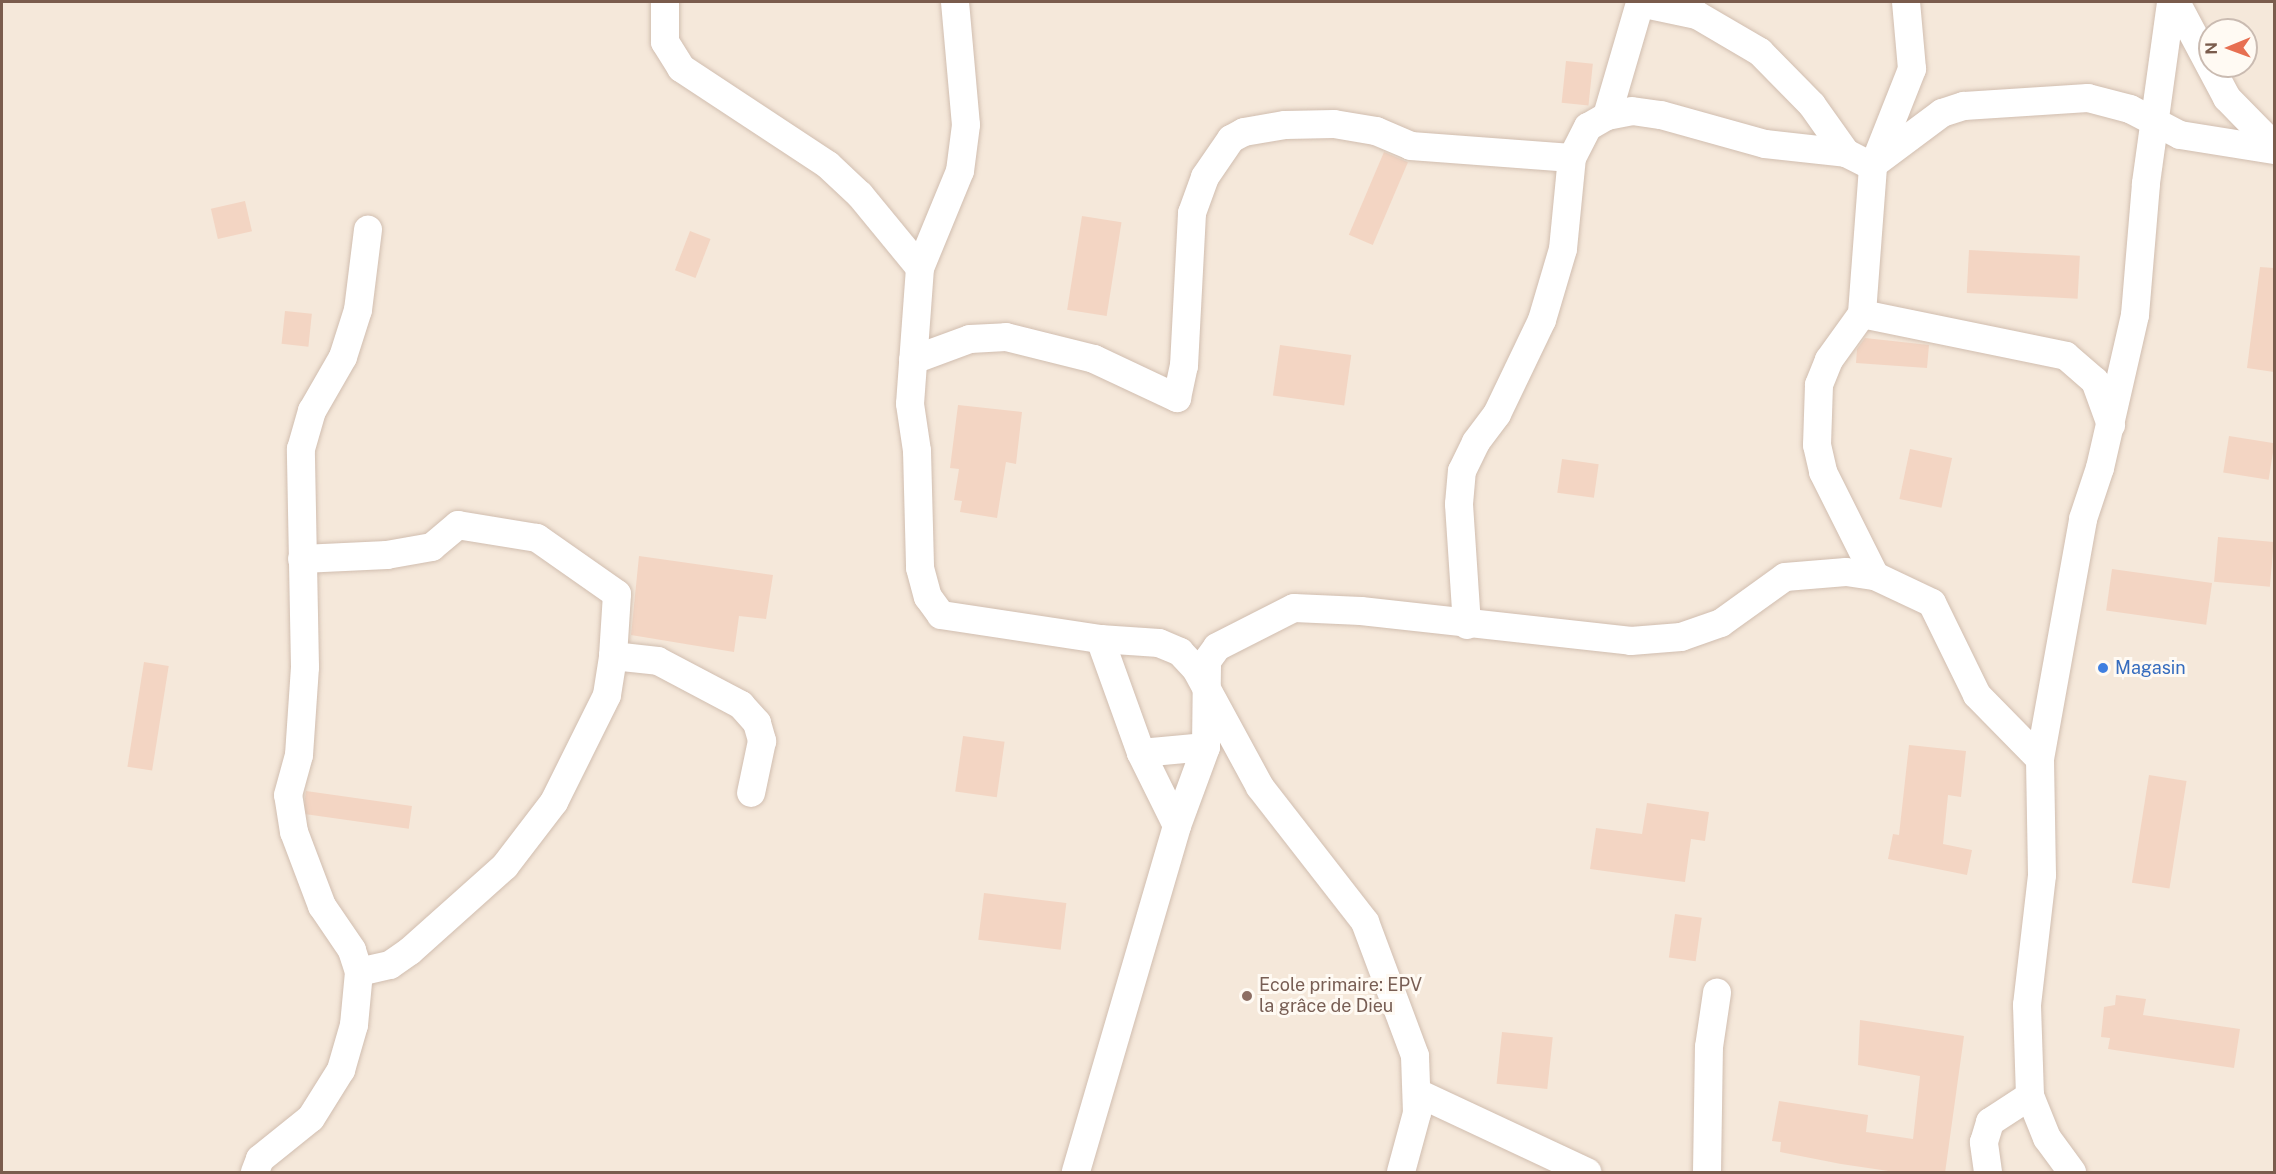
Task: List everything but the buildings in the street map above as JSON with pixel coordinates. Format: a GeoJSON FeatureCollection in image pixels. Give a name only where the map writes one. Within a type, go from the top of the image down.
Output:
{"type":"FeatureCollection","features":[{"type":"Feature","properties":{"kind":"street"},"geometry":{"type":"LineString","coordinates":[[665,2],[664,42],[681,68],[828,165],[861,195],[920,268]]}},
{"type":"Feature","properties":{"kind":"street"},"geometry":{"type":"LineString","coordinates":[[955,2],[966,125],[960,171],[920,268],[910,404],[917,451],[920,568],[928,597],[941,615],[1100,639],[1159,643],[1180,652],[1196,669],[1208,697],[1260,787],[1365,922],[1401,1010],[1415,1056],[1418,1093],[1401,1173]]}},
{"type":"Feature","properties":{"kind":"street"},"geometry":{"type":"LineString","coordinates":[[1875,576],[1822,472],[1817,445],[1819,385],[1829,360],[1862,314],[1874,165],[1912,69],[1906,2]]}},
{"type":"Feature","properties":{"kind":"street"},"geometry":{"type":"LineString","coordinates":[[2072,1173],[2047,1138],[2030,1096],[2026,1005],[2042,875],[2040,759],[2083,519],[2111,425],[2135,315],[2153,124],[2171,2]]}},
{"type":"Feature","properties":{"kind":"street"},"geometry":{"type":"LineString","coordinates":[[2176,2],[2227,98],[2274,148]]}},
{"type":"Feature","properties":{"kind":"street"},"geometry":{"type":"LineString","coordinates":[[1607,116],[1640,3],[1697,15],[1760,52],[1812,105],[1846,153]]}},
{"type":"Feature","properties":{"kind":"street"},"geometry":{"type":"LineString","coordinates":[[1874,165],[1942,113],[1964,106],[2088,98],[2130,109],[2153,124],[2180,135],[2274,148]]}},
{"type":"Feature","properties":{"kind":"street"},"geometry":{"type":"LineString","coordinates":[[1467,625],[1459,504],[1462,471],[1510,388],[1553,289],[1563,249],[1572,158],[1588,127],[1607,116],[1632,111],[1660,115],[1765,144],[1846,153],[1874,165]]}},
{"type":"Feature","properties":{"kind":"street"},"geometry":{"type":"LineString","coordinates":[[913,360],[970,339],[1006,337],[1094,359],[1177,398],[1184,366],[1192,213],[1205,177],[1231,139],[1244,132],[1285,125],[1334,124],[1376,131],[1411,146],[1572,158]]}},
{"type":"Feature","properties":{"kind":"street"},"geometry":{"type":"LineString","coordinates":[[255,1173],[260,1160],[311,1118],[341,1070],[355,1017],[359,972],[352,950],[322,906],[294,832],[288,795],[299,755],[305,667],[302,449],[312,411],[343,357],[358,310],[368,230]]}},
{"type":"Feature","properties":{"kind":"street"},"geometry":{"type":"LineString","coordinates":[[1862,314],[2066,356],[2096,381],[2111,425]]}},
{"type":"Feature","properties":{"kind":"street"},"geometry":{"type":"LineString","coordinates":[[302,559],[387,555],[432,547],[458,525],[537,538],[617,594],[613,656],[607,695],[568,778],[505,866],[410,951],[390,965],[359,972]]}},
{"type":"Feature","properties":{"kind":"street"},"geometry":{"type":"LineString","coordinates":[[1076,1173],[1177,826],[1206,747],[1207,662],[1217,647],[1294,608],[1362,611],[1467,625],[1620,640],[1681,637],[1721,623],[1785,577],[1846,572],[1875,576],[1932,603],[1977,695],[2040,759]]}},
{"type":"Feature","properties":{"kind":"street"},"geometry":{"type":"LineString","coordinates":[[1100,639],[1141,753],[1177,826]]}},
{"type":"Feature","properties":{"kind":"street"},"geometry":{"type":"LineString","coordinates":[[613,656],[658,662],[741,705],[757,723],[762,741],[751,793]]}},
{"type":"Feature","properties":{"kind":"street"},"geometry":{"type":"LineString","coordinates":[[1141,753],[1206,747]]}},
{"type":"Feature","properties":{"kind":"street"},"geometry":{"type":"LineString","coordinates":[[1707,1173],[1709,1047],[1717,993]]}},
{"type":"Feature","properties":{"kind":"street"},"geometry":{"type":"LineString","coordinates":[[1418,1093],[1587,1173]]}},
{"type":"Feature","properties":{"kind":"street"},"geometry":{"type":"LineString","coordinates":[[1988,1173],[1984,1142],[1990,1122],[2030,1096]]}},
{"type":"Feature","properties":{"kind":"shaded area"},"geometry":{"type":"Polygon","coordinates":[[[2,2],[2274,2],[2274,1172],[2,1172],[2,2]]]}},
{"type":"Feature","properties":{"kind":"place","name":"Magasin"},"geometry":{"type":"Point","coordinates":[2103,668]}},
{"type":"Feature","properties":{"kind":"place","name":"Ecole primaire: EPV la grâce de Dieu"},"geometry":{"type":"Point","coordinates":[1247,996]}}]}
